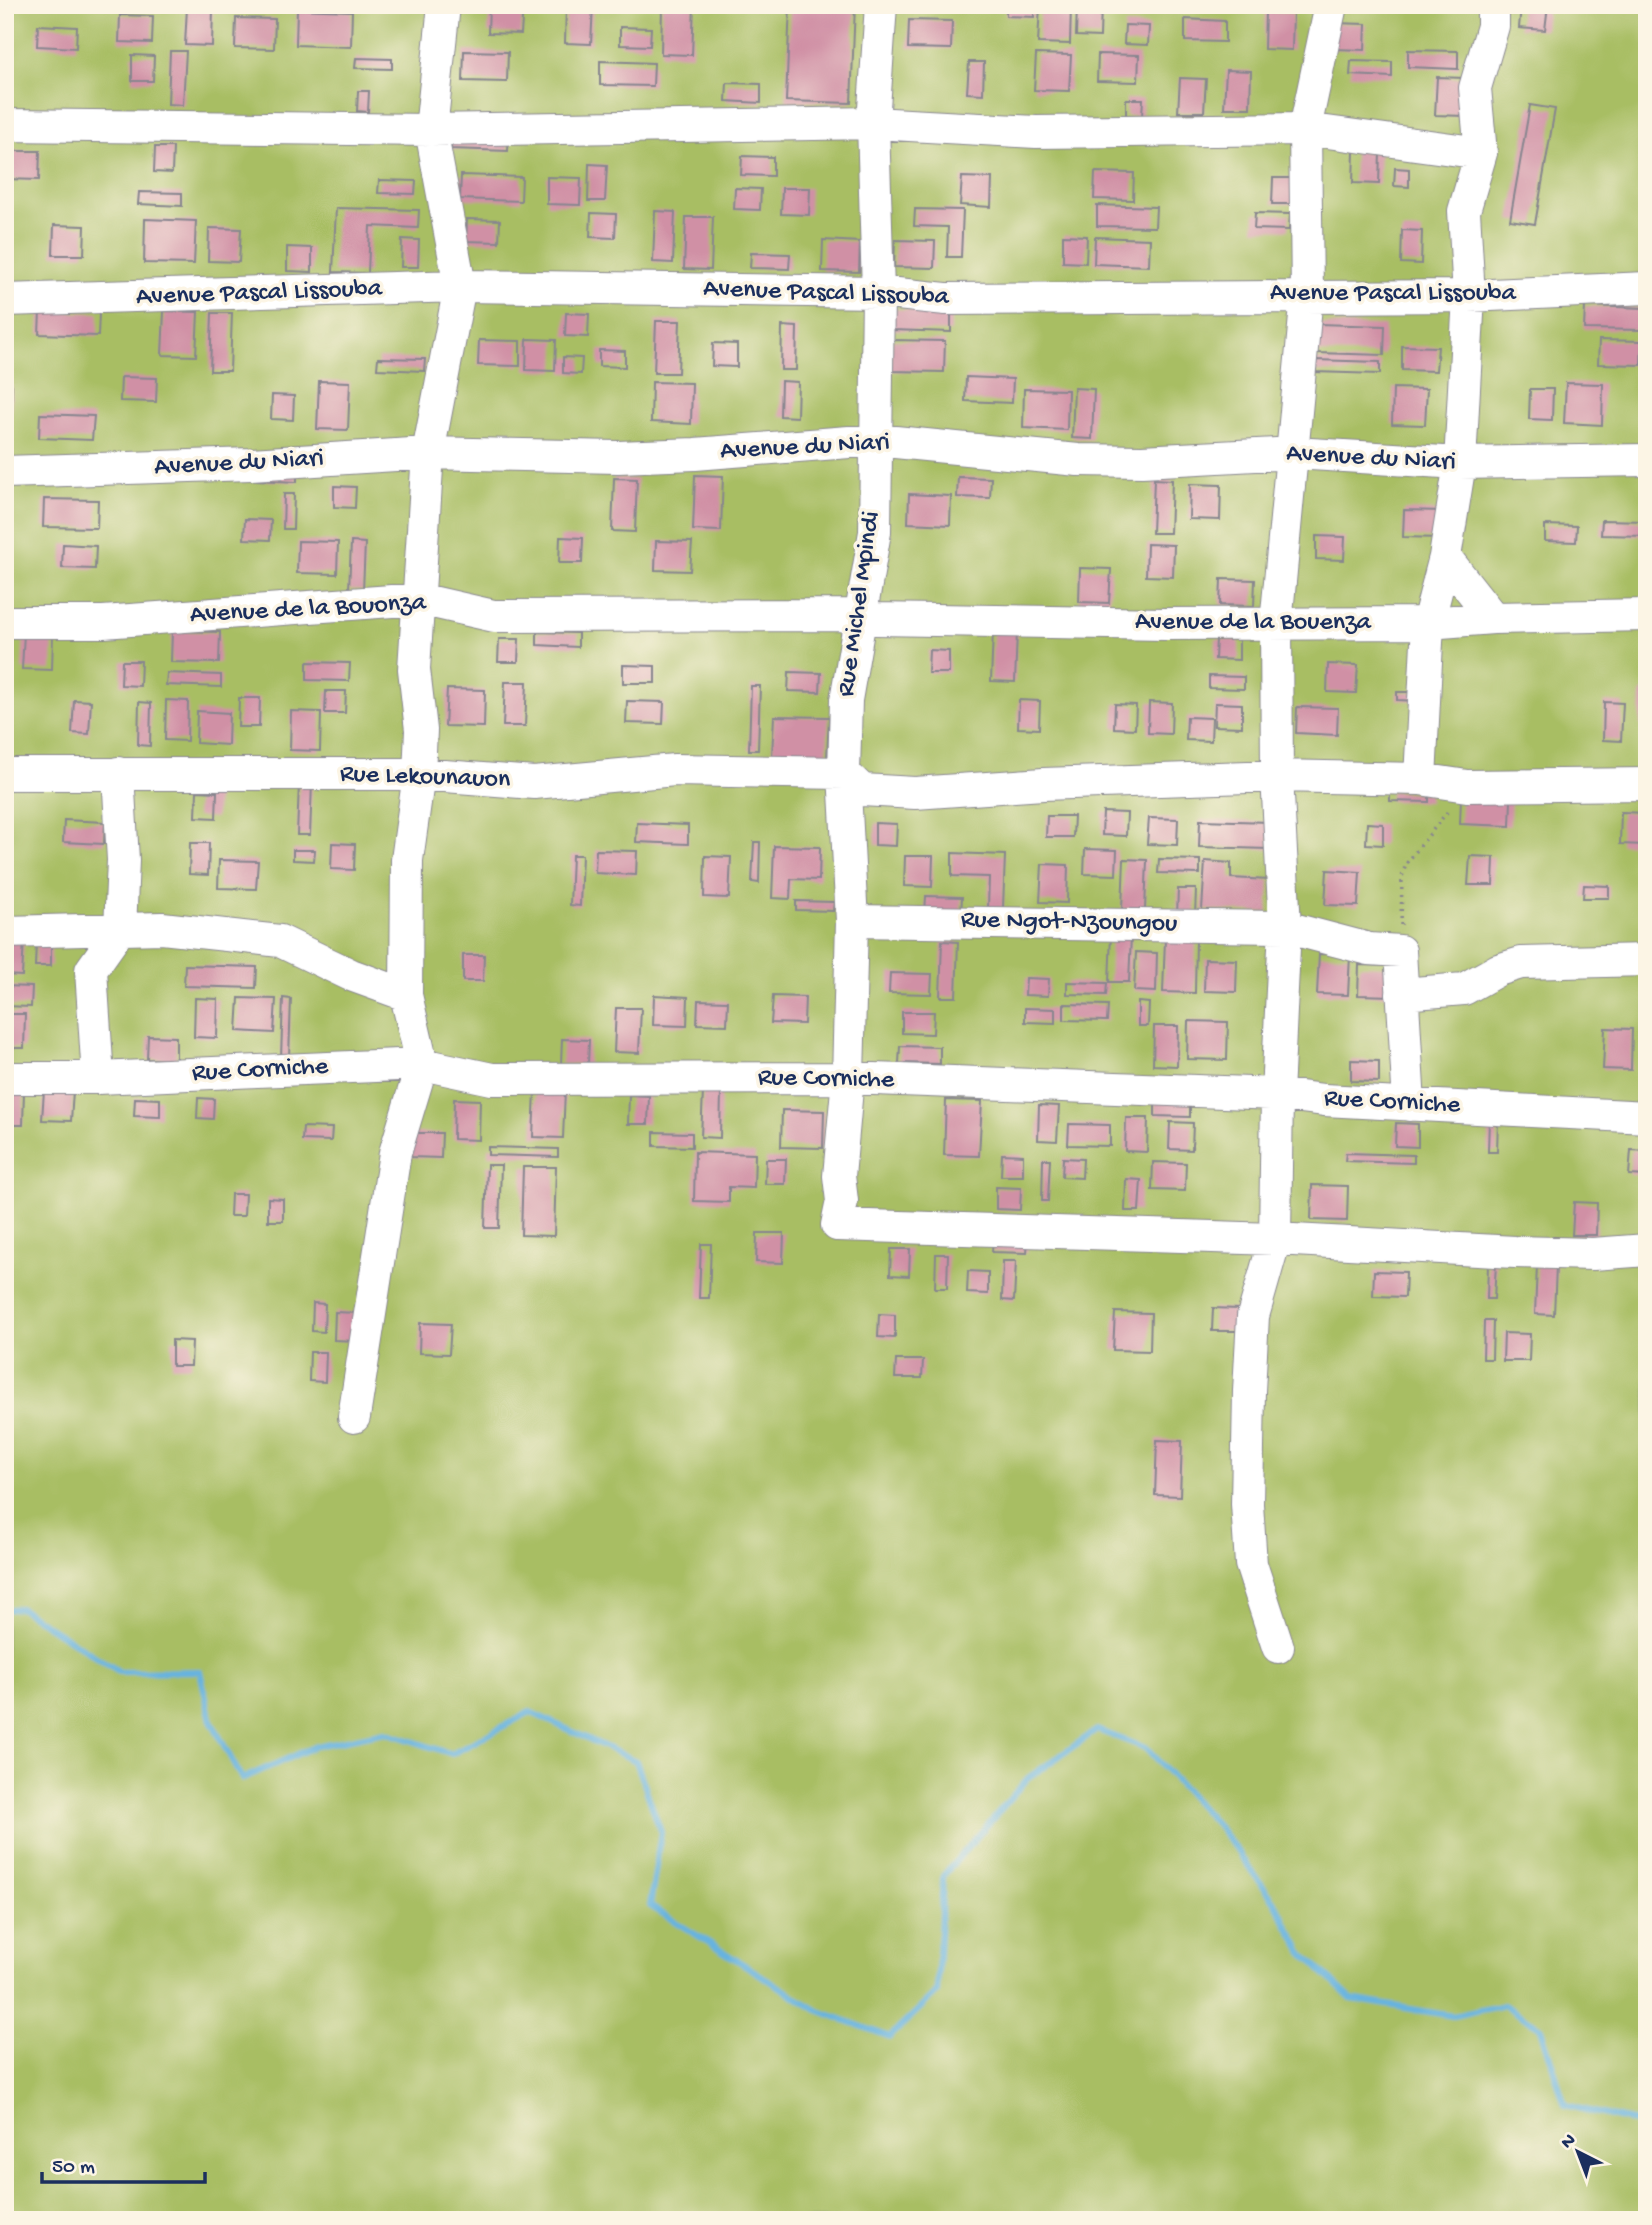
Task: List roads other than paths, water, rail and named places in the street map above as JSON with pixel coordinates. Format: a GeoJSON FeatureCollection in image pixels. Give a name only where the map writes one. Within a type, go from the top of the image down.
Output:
{"type":"FeatureCollection","features":[{"type":"Feature","properties":{"kind":"street"},"geometry":{"type":"LineString","coordinates":[[354,1417],[395,1153],[422,1064],[406,995],[407,860],[419,774],[421,730],[414,669],[428,453],[460,286],[431,130],[444,5]]}},
{"type":"Feature","properties":{"kind":"street","name":"Rue Michel Mpindi"},"geometry":{"type":"LineString","coordinates":[[881,5],[873,123],[878,292],[874,532],[846,700],[844,773],[852,921],[848,1078],[839,1176],[842,1201],[837,1225],[1275,1238]]}},
{"type":"Feature","properties":{"kind":"street"},"geometry":{"type":"LineString","coordinates":[[1278,1647],[1251,1564],[1247,1504],[1252,1316],[1275,1238],[1277,1094],[1285,927],[1277,776],[1276,624],[1307,295],[1305,130],[1331,5]]}},
{"type":"Feature","properties":{"kind":"street"},"geometry":{"type":"LineString","coordinates":[[1420,779],[1428,624],[1446,557],[1460,463],[1469,296],[1464,211],[1481,153],[1475,88],[1493,16],[1467,5]]}},
{"type":"Feature","properties":{"kind":"street"},"geometry":{"type":"LineString","coordinates":[[5,125],[431,130],[873,123],[1036,132],[1305,130],[1481,153]]}},
{"type":"Feature","properties":{"kind":"street","name":"Avenue Pascal Lissouba"},"geometry":{"type":"LineString","coordinates":[[5,300],[460,286],[878,292],[946,299],[1469,296],[1647,288]]}},
{"type":"Feature","properties":{"kind":"street","name":"Avenue du Niari"},"geometry":{"type":"LineString","coordinates":[[5,471],[223,466],[428,453],[618,457],[875,440],[1078,460],[1142,461],[1294,453],[1460,463],[1647,460]]}},
{"type":"Feature","properties":{"kind":"street"},"geometry":{"type":"LineString","coordinates":[[1446,557],[1493,618]]}},
{"type":"Feature","properties":{"kind":"street","name":"Avenue de la Bouonza"},"geometry":{"type":"LineString","coordinates":[[5,622],[103,622],[419,599],[494,616],[861,615]]}},
{"type":"Feature","properties":{"kind":"street","name":"Avenue de la Bouenza"},"geometry":{"type":"LineString","coordinates":[[861,615],[875,619],[1276,624],[1428,624],[1493,618],[1647,615]]}},
{"type":"Feature","properties":{"kind":"street","name":"Rue Lekounauon"},"geometry":{"type":"LineString","coordinates":[[5,774],[419,774],[534,783],[675,770],[844,773]]}},
{"type":"Feature","properties":{"kind":"street"},"geometry":{"type":"LineString","coordinates":[[98,1078],[91,970],[120,929],[123,860],[118,773]]}},
{"type":"Feature","properties":{"kind":"street"},"geometry":{"type":"LineString","coordinates":[[844,773],[862,789],[915,793],[1042,784],[1277,776],[1420,779],[1467,786],[1647,784]]}},
{"type":"Feature","properties":{"kind":"street","name":"Rue Ngot-Nzoungou"},"geometry":{"type":"LineString","coordinates":[[852,921],[1285,927],[1369,949],[1400,951],[1402,994]]}},
{"type":"Feature","properties":{"kind":"street"},"geometry":{"type":"LineString","coordinates":[[5,932],[162,928],[281,941],[351,975],[406,995]]}},
{"type":"Feature","properties":{"kind":"street"},"geometry":{"type":"LineString","coordinates":[[1409,1105],[1402,994],[1464,989],[1497,970],[1521,963],[1647,960]]}},
{"type":"Feature","properties":{"kind":"street","name":"Rue Corniche"},"geometry":{"type":"LineString","coordinates":[[5,1078],[98,1078],[422,1064],[492,1079],[848,1078],[1277,1094],[1324,1100],[1647,1117]]}},
{"type":"Feature","properties":{"kind":"street"},"geometry":{"type":"LineString","coordinates":[[1275,1238],[1515,1252],[1593,1254],[1647,1250]]}},
{"type":"Feature","properties":{"kind":"waterway"},"geometry":{"type":"LineString","coordinates":[[5,1610],[20,1608],[120,1672],[200,1671],[211,1721],[242,1779],[316,1746],[385,1732],[452,1754],[530,1712],[636,1761],[661,1832],[650,1906],[817,2010],[890,2037],[937,1992],[943,1876],[1028,1778],[1097,1730],[1146,1748],[1222,1831],[1275,1902],[1303,1953],[1351,1999],[1453,2016],[1504,2005],[1541,2028],[1565,2105],[1647,2125]]}}]}
